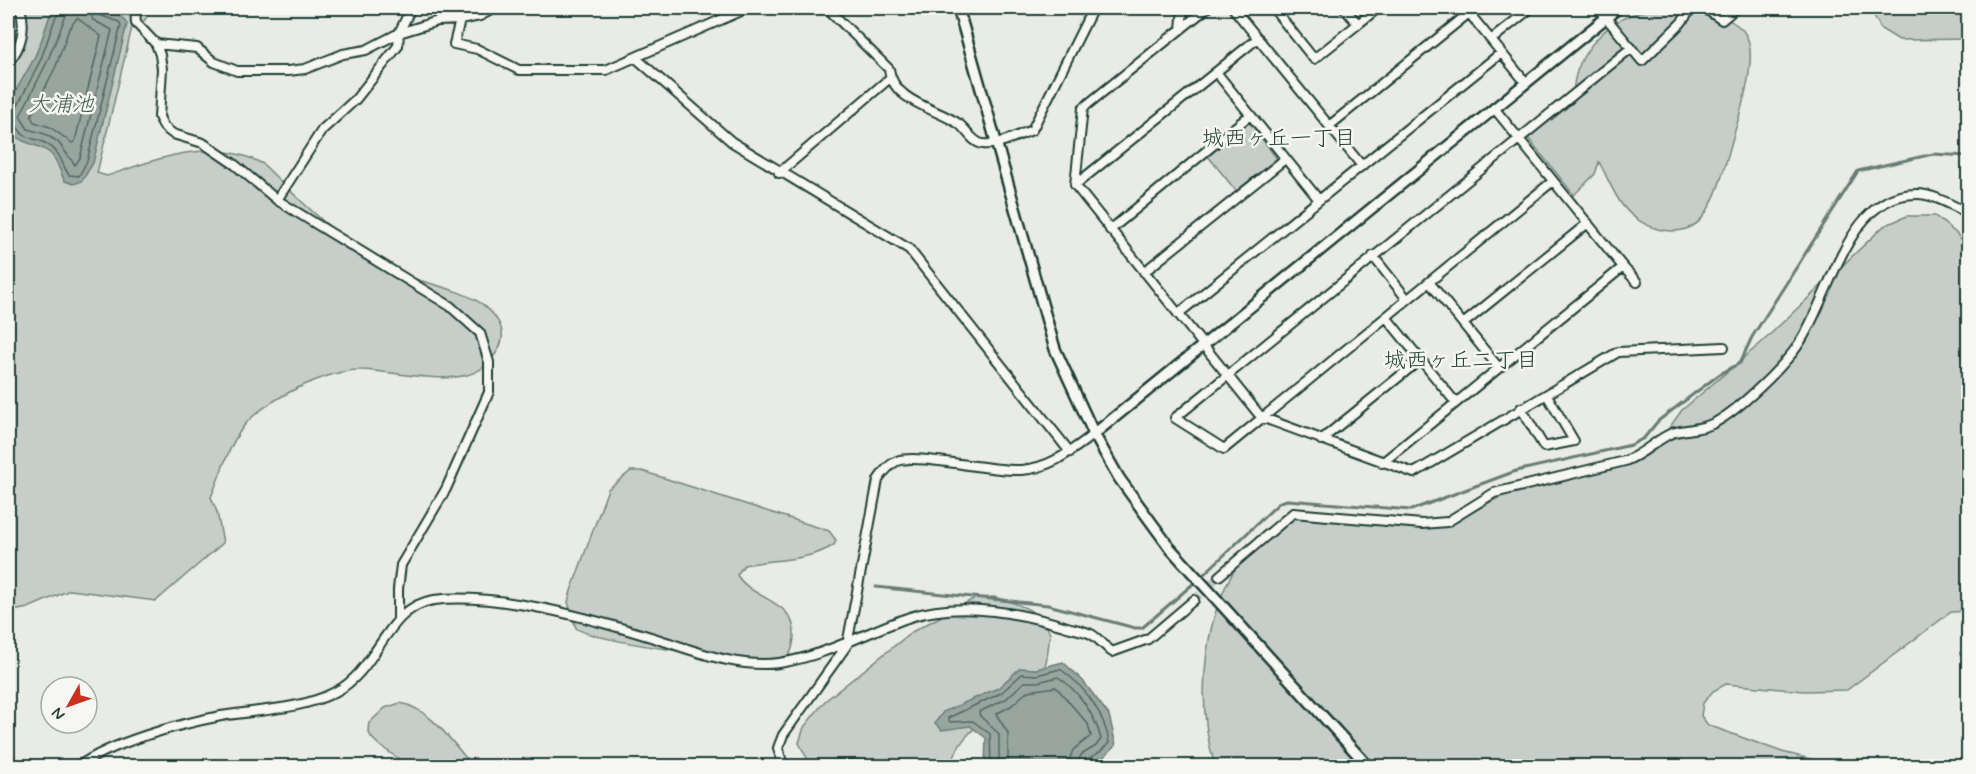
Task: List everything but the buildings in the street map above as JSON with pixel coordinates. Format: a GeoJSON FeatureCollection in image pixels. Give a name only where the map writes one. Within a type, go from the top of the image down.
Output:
{"type":"FeatureCollection","features":[{"type":"Feature","properties":{"kind":"street"},"geometry":{"type":"LineString","coordinates":[[8,62],[23,32],[24,24],[20,8]]}},
{"type":"Feature","properties":{"kind":"street"},"geometry":{"type":"LineString","coordinates":[[135,8],[136,23],[156,44],[162,69],[158,101],[159,117],[164,127],[173,134],[203,143],[277,200],[450,306],[474,326],[484,344],[490,374],[489,392],[446,489],[401,565],[398,619]]}},
{"type":"Feature","properties":{"kind":"street"},"geometry":{"type":"LineString","coordinates":[[277,200],[322,130],[356,99],[398,46],[399,33],[411,8]]}},
{"type":"Feature","properties":{"kind":"street"},"geometry":{"type":"LineString","coordinates":[[156,44],[197,48],[214,62],[237,71],[288,71],[305,69],[343,54],[366,50],[399,33],[438,21],[480,16],[495,8]]}},
{"type":"Feature","properties":{"kind":"street"},"geometry":{"type":"LineString","coordinates":[[460,20],[454,44],[477,49],[519,70],[606,70],[748,8]]}},
{"type":"Feature","properties":{"kind":"street"},"geometry":{"type":"LineString","coordinates":[[827,8],[889,69],[890,78],[903,93],[956,123],[977,143],[995,143],[1032,130],[1093,8]]}},
{"type":"Feature","properties":{"kind":"street"},"geometry":{"type":"LineString","coordinates":[[958,8],[1055,349],[1094,434],[1119,477],[1170,548],[1368,766]]}},
{"type":"Feature","properties":{"kind":"street"},"geometry":{"type":"LineString","coordinates":[[1181,29],[1183,8]]}},
{"type":"Feature","properties":{"kind":"street"},"geometry":{"type":"LineString","coordinates":[[1207,8],[1083,108],[1075,185],[1262,417],[1414,473],[1618,352],[1724,347]]}},
{"type":"Feature","properties":{"kind":"street"},"geometry":{"type":"LineString","coordinates":[[1233,8],[1362,166]]}},
{"type":"Feature","properties":{"kind":"street"},"geometry":{"type":"LineString","coordinates":[[1273,8],[1314,59],[1378,8]]}},
{"type":"Feature","properties":{"kind":"street"},"geometry":{"type":"LineString","coordinates":[[1344,8],[1358,24]]}},
{"type":"Feature","properties":{"kind":"street"},"geometry":{"type":"LineString","coordinates":[[1491,40],[1531,8]]}},
{"type":"Feature","properties":{"kind":"street"},"geometry":{"type":"LineString","coordinates":[[1598,8],[1642,61],[1681,23],[1692,8]]}},
{"type":"Feature","properties":{"kind":"street"},"geometry":{"type":"LineString","coordinates":[[783,766],[778,748],[783,735],[847,645],[878,480],[891,464],[908,459],[1000,470],[1022,470],[1059,460],[1618,8]]}},
{"type":"Feature","properties":{"kind":"street"},"geometry":{"type":"LineString","coordinates":[[1704,8],[1722,20],[1736,8]]}},
{"type":"Feature","properties":{"kind":"street"},"geometry":{"type":"LineString","coordinates":[[1329,126],[1469,13],[1526,83]]}},
{"type":"Feature","properties":{"kind":"street"},"geometry":{"type":"LineString","coordinates":[[1075,185],[1258,38]]}},
{"type":"Feature","properties":{"kind":"street"},"geometry":{"type":"LineString","coordinates":[[1553,181],[1224,449],[1175,418],[1631,48]]}},
{"type":"Feature","properties":{"kind":"street"},"geometry":{"type":"LineString","coordinates":[[1178,314],[1501,53]]}},
{"type":"Feature","properties":{"kind":"street"},"geometry":{"type":"LineString","coordinates":[[636,58],[732,142],[779,173],[909,249],[1070,452]]}},
{"type":"Feature","properties":{"kind":"street"},"geometry":{"type":"LineString","coordinates":[[1216,72],[1319,200]]}},
{"type":"Feature","properties":{"kind":"street"},"geometry":{"type":"LineString","coordinates":[[779,173],[890,78]]}},
{"type":"Feature","properties":{"kind":"street"},"geometry":{"type":"LineString","coordinates":[[1494,108],[1637,282]]}},
{"type":"Feature","properties":{"kind":"street"},"geometry":{"type":"LineString","coordinates":[[1110,230],[1250,115]]}},
{"type":"Feature","properties":{"kind":"street"},"geometry":{"type":"LineString","coordinates":[[1144,272],[1286,159]]}},
{"type":"Feature","properties":{"kind":"street"},"geometry":{"type":"LineString","coordinates":[[1219,576],[1293,513],[1422,524],[1447,522],[1494,493],[1625,461],[1643,454],[1672,434],[1712,424],[1766,381],[1801,343],[1822,304],[1847,241],[1860,224],[1878,209],[1898,196],[1919,194],[1968,213]]}},
{"type":"Feature","properties":{"kind":"street"},"geometry":{"type":"LineString","coordinates":[[1463,324],[1588,223]]}},
{"type":"Feature","properties":{"kind":"street"},"geometry":{"type":"LineString","coordinates":[[1373,256],[1407,299]]}},
{"type":"Feature","properties":{"kind":"street"},"geometry":{"type":"LineString","coordinates":[[1382,463],[1623,267]]}},
{"type":"Feature","properties":{"kind":"street"},"geometry":{"type":"LineString","coordinates":[[1429,282],[1499,368]]}},
{"type":"Feature","properties":{"kind":"street"},"geometry":{"type":"LineString","coordinates":[[1386,317],[1456,403]]}},
{"type":"Feature","properties":{"kind":"street"},"geometry":{"type":"LineString","coordinates":[[1321,440],[1421,359]]}},
{"type":"Feature","properties":{"kind":"street"},"geometry":{"type":"LineString","coordinates":[[1521,408],[1544,447],[1574,441],[1547,395]]}},
{"type":"Feature","properties":{"kind":"street"},"geometry":{"type":"LineString","coordinates":[[79,766],[95,755],[143,737],[219,717],[274,709],[333,694],[363,672],[398,619],[414,607],[433,600],[507,603],[613,625],[735,661],[777,663],[847,645],[911,617],[935,611],[960,610],[1035,616],[1091,634],[1112,652],[1148,639],[1194,600]]}},
{"type":"Feature","properties":{"kind":"shaded area"},"geometry":{"type":"Polygon","coordinates":[[[8,8],[151,8],[145,20],[132,27],[97,173],[107,176],[165,157],[185,153],[224,152],[244,156],[263,164],[318,217],[382,268],[452,290],[478,301],[494,316],[502,330],[498,351],[486,365],[475,372],[444,378],[362,370],[333,374],[281,397],[252,417],[243,427],[229,452],[211,497],[217,512],[223,543],[156,601],[70,590],[28,608],[8,612],[8,8]]]}},
{"type":"Feature","properties":{"kind":"shaded area"},"geometry":{"type":"Polygon","coordinates":[[[1661,8],[1690,8],[1729,20],[1741,29],[1749,45],[1749,72],[1743,103],[1724,169],[1710,206],[1697,223],[1687,229],[1664,230],[1641,222],[1623,206],[1599,162],[1595,174],[1574,195],[1528,138],[1574,102],[1577,71],[1583,57],[1592,44],[1615,23],[1644,11],[1661,8]]]}},
{"type":"Feature","properties":{"kind":"shaded area"},"geometry":{"type":"Polygon","coordinates":[[[1870,8],[1968,8],[1968,39],[1899,40],[1881,29],[1870,8]]]}},
{"type":"Feature","properties":{"kind":"shaded area"},"geometry":{"type":"Polygon","coordinates":[[[1248,123],[1277,159],[1236,191],[1208,156],[1248,123]]]}},
{"type":"Feature","properties":{"kind":"shaded area"},"geometry":{"type":"Polygon","coordinates":[[[1907,216],[1935,216],[1957,234],[1968,251],[1968,611],[1951,612],[1847,690],[1804,691],[1726,684],[1713,691],[1703,703],[1701,716],[1708,725],[1782,752],[1839,766],[1215,766],[1205,714],[1204,685],[1211,629],[1219,602],[1231,577],[1245,555],[1262,539],[1295,515],[1412,526],[1457,519],[1518,488],[1628,463],[1646,455],[1656,446],[1682,410],[1761,343],[1884,226],[1907,216]]]}},
{"type":"Feature","properties":{"kind":"shaded area"},"geometry":{"type":"Polygon","coordinates":[[[631,471],[642,471],[829,531],[836,540],[834,545],[824,550],[801,557],[744,565],[737,575],[744,584],[789,615],[793,625],[794,642],[786,659],[779,664],[705,655],[611,639],[589,634],[576,628],[568,602],[571,591],[608,489],[631,471]]]}},
{"type":"Feature","properties":{"kind":"shaded area"},"geometry":{"type":"Polygon","coordinates":[[[994,597],[1026,608],[1040,618],[1050,633],[1046,663],[1039,678],[1029,689],[989,717],[965,738],[956,751],[952,766],[870,766],[859,759],[809,762],[799,743],[804,727],[825,701],[912,632],[975,598],[994,597]]]}},
{"type":"Feature","properties":{"kind":"shaded area"},"geometry":{"type":"Polygon","coordinates":[[[400,703],[411,706],[432,720],[473,766],[409,766],[379,745],[371,737],[368,729],[369,723],[385,708],[400,703]]]}},
{"type":"Feature","properties":{"kind":"water","name":"大浦池"},"geometry":{"type":"Polygon","coordinates":[[[64,8],[108,11],[123,18],[127,24],[93,163],[82,181],[74,184],[65,181],[50,153],[19,139],[11,130],[8,121],[11,102],[36,53],[50,15],[64,8]]]}},
{"type":"Feature","properties":{"kind":"water"},"geometry":{"type":"Polygon","coordinates":[[[1063,662],[1083,681],[1109,715],[1116,745],[1104,757],[1085,766],[985,766],[986,738],[970,726],[942,730],[935,723],[943,712],[998,688],[1020,668],[1036,669],[1063,662]]]}},
{"type":"Feature","properties":{"kind":"waterway"},"geometry":{"type":"LineString","coordinates":[[876,587],[1048,605],[1142,628],[1201,577],[1280,502],[1287,500],[1411,510],[1516,471],[1631,445],[1644,438],[1658,421],[1720,374],[1740,363],[1752,337],[1858,171],[1933,154],[1968,156]]}},
{"type":"Feature","properties":{"kind":"tunnel"},"geometry":{"type":"LineString","coordinates":[[1194,600],[1219,576]]}},
{"type":"Feature","properties":{"kind":"district","name":"城西ヶ丘一丁目"},"geometry":{"type":"Point","coordinates":[1279,137]}},
{"type":"Feature","properties":{"kind":"district","name":"城西ヶ丘二丁目"},"geometry":{"type":"Point","coordinates":[1461,359]}}]}
